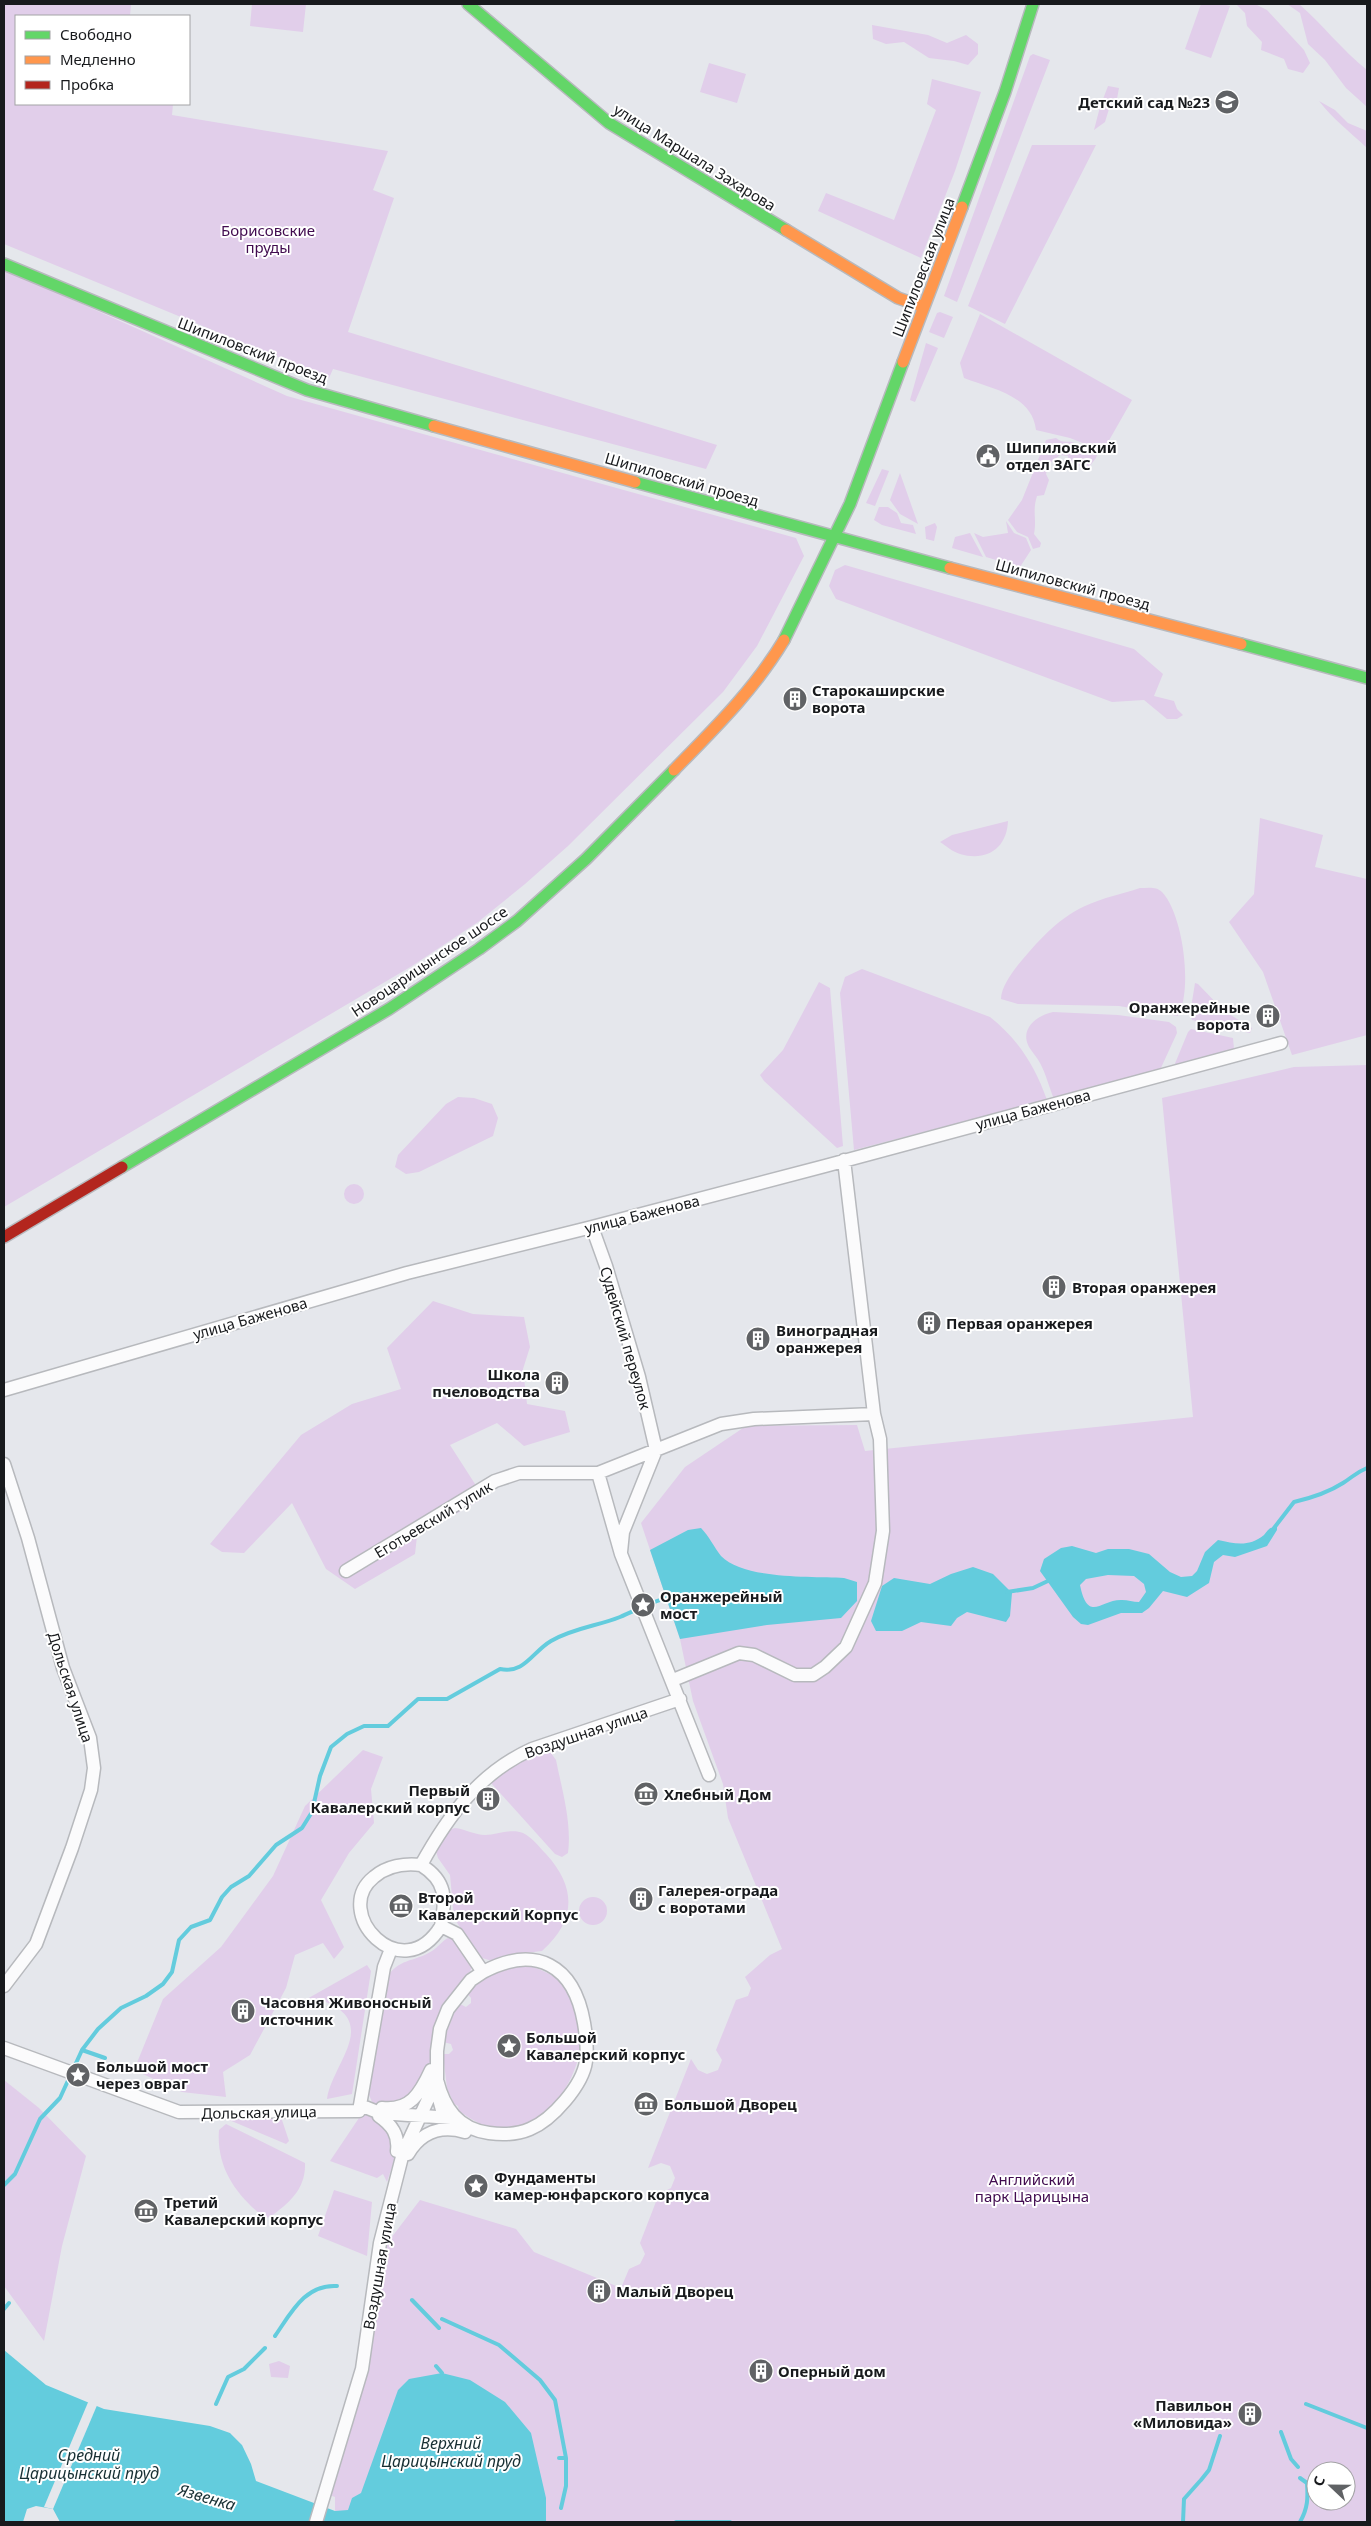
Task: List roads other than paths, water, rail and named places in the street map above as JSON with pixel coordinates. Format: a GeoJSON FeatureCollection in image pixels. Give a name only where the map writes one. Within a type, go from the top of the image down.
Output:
{"type":"FeatureCollection","features":[{"type":"Feature","properties":{"kind":"main road","name":"улица Маршала Захарова"},"geometry":{"type":"LineString","coordinates":[[468,4],[609,124],[898,298],[924,307]]}},
{"type":"Feature","properties":{"kind":"main road","name":"Шипиловская улица"},"geometry":{"type":"LineString","coordinates":[[834,538],[850,504],[1005,92],[1033,4]]}},
{"type":"Feature","properties":{"kind":"main road","name":"Шипиловский проезд"},"geometry":{"type":"LineString","coordinates":[[4,264],[307,390],[834,538],[1367,678]]}},
{"type":"Feature","properties":{"kind":"main road","name":"Новоцарицынское шоссе"},"geometry":{"type":"LineString","coordinates":[[4,1237],[389,1008],[479,949],[517,920],[616,830],[736,707],[759,679],[784,641],[799,614],[834,538]]}},
{"type":"Feature","properties":{"kind":"street","name":"улица Баженова"},"geometry":{"type":"LineString","coordinates":[[4,1390],[408,1272],[592,1227],[1281,1042]]}},
{"type":"Feature","properties":{"kind":"street"},"geometry":{"type":"LineString","coordinates":[[673,1680],[739,1653],[754,1655],[794,1675],[813,1675],[826,1667],[846,1647],[875,1583],[882,1538],[880,1439],[874,1414],[844,1160]]}},
{"type":"Feature","properties":{"kind":"street","name":"Судейский переулок"},"geometry":{"type":"LineString","coordinates":[[592,1227],[606,1266],[639,1377],[656,1450]]}},
{"type":"Feature","properties":{"kind":"street","name":"Еготьевский тупик"},"geometry":{"type":"LineString","coordinates":[[346,1572],[495,1481],[519,1473],[598,1473],[721,1424],[754,1419],[874,1414]]}},
{"type":"Feature","properties":{"kind":"street"},"geometry":{"type":"LineString","coordinates":[[621,1553],[623,1532],[656,1450]]}},
{"type":"Feature","properties":{"kind":"street","name":"Дольская улица"},"geometry":{"type":"LineString","coordinates":[[4,1464],[28,1538],[63,1668],[90,1738],[94,1768],[91,1790],[72,1848],[36,1944],[4,1986]]}},
{"type":"Feature","properties":{"kind":"street"},"geometry":{"type":"LineString","coordinates":[[598,1473],[621,1553],[664,1657],[709,1775]]}},
{"type":"Feature","properties":{"kind":"street","name":"Воздушная улица"},"geometry":{"type":"LineString","coordinates":[[421,1865],[442,1829],[467,1796],[485,1778],[513,1758],[532,1749],[680,1699]]}},
{"type":"Feature","properties":{"kind":"street"},"geometry":{"type":"LineString","coordinates":[[421,1865],[432,1872],[441,1885],[445,1902],[441,1926],[428,1942],[418,1948],[405,1951],[391,1949],[378,1941],[369,1931],[360,1913],[361,1897],[368,1882],[379,1872],[392,1867],[421,1865]]}},
{"type":"Feature","properties":{"kind":"street"},"geometry":{"type":"LineString","coordinates":[[391,1949],[384,1967],[360,2106],[380,2113],[451,2118],[484,2133],[516,2134],[531,2129],[556,2110],[571,2093],[581,2077],[586,2062],[587,2039],[581,2008],[572,1986],[559,1971],[540,1961],[516,1960],[482,1972],[457,1934],[441,1926]]}},
{"type":"Feature","properties":{"kind":"street","name":"Воздушная улица"},"geometry":{"type":"LineString","coordinates":[[316,2522],[362,2369],[380,2243],[403,2152],[436,2084],[440,2029],[448,2009],[471,1980],[482,1972]]}},
{"type":"Feature","properties":{"kind":"street","name":"Дольская улица"},"geometry":{"type":"LineString","coordinates":[[4,2048],[179,2112],[209,2114],[359,2111],[360,2106]]}},
{"type":"Feature","properties":{"kind":"street"},"geometry":{"type":"LineString","coordinates":[[431,2070],[436,2084],[451,2118],[465,2132],[447,2128],[433,2131],[421,2137],[408,2154],[397,2151],[395,2131],[389,2123],[379,2116],[382,2108],[392,2109],[405,2106],[413,2100],[422,2091],[431,2070]]}},
{"type":"Feature","properties":{"kind":"water"},"geometry":{"type":"Polygon","coordinates":[[[1277,1526],[1277,1530],[1267,1546],[1235,1557],[1223,1555],[1214,1562],[1209,1583],[1187,1597],[1163,1591],[1149,1608],[1142,1613],[1121,1613],[1088,1625],[1081,1624],[1073,1617],[1040,1571],[1044,1559],[1061,1548],[1072,1546],[1096,1553],[1108,1549],[1129,1549],[1149,1554],[1170,1572],[1181,1577],[1192,1576],[1197,1571],[1205,1552],[1218,1540],[1242,1544],[1248,1543],[1258,1539],[1277,1526]],[[1108,1575],[1086,1579],[1080,1585],[1083,1597],[1091,1607],[1114,1601],[1139,1602],[1146,1592],[1144,1584],[1134,1576],[1108,1575]]]}},
{"type":"Feature","properties":{"kind":"water"},"geometry":{"type":"Polygon","coordinates":[[[701,1528],[721,1556],[732,1564],[762,1573],[844,1578],[857,1582],[857,1601],[841,1618],[767,1625],[680,1639],[650,1550],[688,1530],[701,1528]]]}},
{"type":"Feature","properties":{"kind":"water"},"geometry":{"type":"Polygon","coordinates":[[[973,1567],[993,1574],[1012,1593],[1010,1616],[1006,1622],[967,1612],[957,1618],[951,1626],[921,1622],[902,1631],[876,1631],[871,1621],[882,1586],[894,1578],[930,1584],[951,1574],[973,1567]]]}},
{"type":"Feature","properties":{"kind":"water"},"geometry":{"type":"Polygon","coordinates":[[[4,2350],[46,2385],[104,2409],[210,2426],[230,2433],[242,2445],[251,2464],[256,2481],[335,2511],[348,2510],[352,2498],[361,2493],[398,2390],[409,2379],[442,2373],[470,2380],[505,2402],[531,2433],[546,2498],[546,2522],[60,2522],[53,2509],[36,2506],[27,2509],[23,2522],[4,2522],[4,2350]]]}},
{"type":"Feature","properties":{"kind":"waterway"},"geometry":{"type":"LineString","coordinates":[[1274,1528],[1294,1502],[1332,1489],[1367,1468]]}},
{"type":"Feature","properties":{"kind":"waterway"},"geometry":{"type":"LineString","coordinates":[[1007,1592],[1033,1588],[1050,1580]]}},
{"type":"Feature","properties":{"kind":"waterway"},"geometry":{"type":"LineString","coordinates":[[4,2185],[15,2174],[40,2119],[60,2098],[82,2050],[98,2029],[121,2008],[146,1996],[163,1984],[172,1972],[179,1940],[191,1927],[210,1920],[222,1897],[231,1887],[249,1876],[276,1845],[302,1828],[312,1812],[320,1776],[331,1747],[347,1734],[364,1726],[388,1726],[418,1699],[447,1699],[500,1669],[509,1670],[522,1665],[544,1646],[559,1637],[612,1620],[671,1597]]}},
{"type":"Feature","properties":{"kind":"waterway"},"geometry":{"type":"LineString","coordinates":[[82,2050],[105,2058]]}},
{"type":"Feature","properties":{"kind":"waterway"},"geometry":{"type":"LineString","coordinates":[[275,2336],[293,2310],[308,2295],[316,2290],[337,2286]]}},
{"type":"Feature","properties":{"kind":"waterway"},"geometry":{"type":"LineString","coordinates":[[412,2300],[439,2328]]}},
{"type":"Feature","properties":{"kind":"waterway"},"geometry":{"type":"LineString","coordinates":[[4,2309],[9,2303]]}},
{"type":"Feature","properties":{"kind":"waterway"},"geometry":{"type":"LineString","coordinates":[[442,2319],[499,2345],[540,2380],[555,2400],[566,2458]]}},
{"type":"Feature","properties":{"kind":"waterway"},"geometry":{"type":"LineString","coordinates":[[216,2404],[228,2377],[244,2369],[265,2348]]}},
{"type":"Feature","properties":{"kind":"waterway"},"geometry":{"type":"LineString","coordinates":[[436,2366],[442,2373]]}},
{"type":"Feature","properties":{"kind":"waterway"},"geometry":{"type":"LineString","coordinates":[[1306,2404],[1367,2428]]}},
{"type":"Feature","properties":{"kind":"waterway"},"geometry":{"type":"LineString","coordinates":[[1281,2432],[1291,2459],[1298,2467]]}},
{"type":"Feature","properties":{"kind":"waterway"},"geometry":{"type":"LineString","coordinates":[[1201,2480],[1209,2470],[1220,2436]]}},
{"type":"Feature","properties":{"kind":"waterway"},"geometry":{"type":"LineString","coordinates":[[559,2458],[566,2458],[566,2486],[561,2508]]}},
{"type":"Feature","properties":{"kind":"waterway"},"geometry":{"type":"LineString","coordinates":[[1300,2478],[1307,2483],[1307,2503],[1300,2522]]}},
{"type":"Feature","properties":{"kind":"waterway"},"geometry":{"type":"LineString","coordinates":[[1183,2522],[1184,2499],[1200,2481]]}},
{"type":"Feature","properties":{"kind":"waterway"},"geometry":{"type":"LineString","coordinates":[[676,2522],[730,2522]]}},
{"type":"Feature","properties":{"kind":"place","name":"Детский сад №23"},"geometry":{"type":"Point","coordinates":[1227,102]}},
{"type":"Feature","properties":{"kind":"place","name":"Шипиловский отдел ЗАГС"},"geometry":{"type":"Point","coordinates":[988,456]}},
{"type":"Feature","properties":{"kind":"place","name":"Старокаширские ворота"},"geometry":{"type":"Point","coordinates":[795,699]}},
{"type":"Feature","properties":{"kind":"place","name":"Оранжерейные ворота"},"geometry":{"type":"Point","coordinates":[1268,1016]}},
{"type":"Feature","properties":{"kind":"place","name":"Вторая оранжерея"},"geometry":{"type":"Point","coordinates":[1054,1287]}},
{"type":"Feature","properties":{"kind":"place","name":"Первая оранжерея"},"geometry":{"type":"Point","coordinates":[929,1323]}},
{"type":"Feature","properties":{"kind":"place","name":"Виноградная оранжерея"},"geometry":{"type":"Point","coordinates":[758,1339]}},
{"type":"Feature","properties":{"kind":"place","name":"Школа пчеловодства"},"geometry":{"type":"Point","coordinates":[557,1383]}},
{"type":"Feature","properties":{"kind":"place","name":"Оранжерейный мост"},"geometry":{"type":"Point","coordinates":[643,1605]}},
{"type":"Feature","properties":{"kind":"place","name":"Хлебный Дом"},"geometry":{"type":"Point","coordinates":[646,1794]}},
{"type":"Feature","properties":{"kind":"place","name":"Первый Кавалерский корпус"},"geometry":{"type":"Point","coordinates":[488,1799]}},
{"type":"Feature","properties":{"kind":"place","name":"Галерея-ограда с воротами"},"geometry":{"type":"Point","coordinates":[641,1899]}},
{"type":"Feature","properties":{"kind":"place","name":"Второй Кавалерский Корпус"},"geometry":{"type":"Point","coordinates":[401,1906]}},
{"type":"Feature","properties":{"kind":"place","name":"Часовня Живоносный источник"},"geometry":{"type":"Point","coordinates":[243,2011]}},
{"type":"Feature","properties":{"kind":"place","name":"Большой Кавалерский корпус"},"geometry":{"type":"Point","coordinates":[509,2046]}},
{"type":"Feature","properties":{"kind":"place","name":"Большой мост через овраг"},"geometry":{"type":"Point","coordinates":[78,2075]}},
{"type":"Feature","properties":{"kind":"place","name":"Большой Дворец"},"geometry":{"type":"Point","coordinates":[646,2104]}},
{"type":"Feature","properties":{"kind":"place","name":"Фундаменты камер-юнфарского корпуса"},"geometry":{"type":"Point","coordinates":[476,2186]}},
{"type":"Feature","properties":{"kind":"place","name":"Третий Кавалерский корпус"},"geometry":{"type":"Point","coordinates":[146,2211]}},
{"type":"Feature","properties":{"kind":"place","name":"Малый Дворец"},"geometry":{"type":"Point","coordinates":[599,2291]}},
{"type":"Feature","properties":{"kind":"place","name":"Оперный дом"},"geometry":{"type":"Point","coordinates":[761,2371]}},
{"type":"Feature","properties":{"kind":"place","name":"Павильон «Миловида»"},"geometry":{"type":"Point","coordinates":[1250,2414]}},
{"type":"Feature","properties":{"kind":"park label","name":"Борисовские пруды"},"geometry":{"type":"Point","coordinates":[268,238]}},
{"type":"Feature","properties":{"kind":"park label","name":"Английский парк Царицына"},"geometry":{"type":"Point","coordinates":[1032,2188]}},
{"type":"Feature","properties":{"kind":"water label","name":"Верхний Царицынский пруд"},"geometry":{"type":"Point","coordinates":[451,2452]}},
{"type":"Feature","properties":{"kind":"water label","name":"Средний Царицынский пруд"},"geometry":{"type":"Point","coordinates":[89,2464]}},
{"type":"Feature","properties":{"kind":"water label","name":"Язвенка"},"geometry":{"type":"Point","coordinates":[207,2497]}}]}
